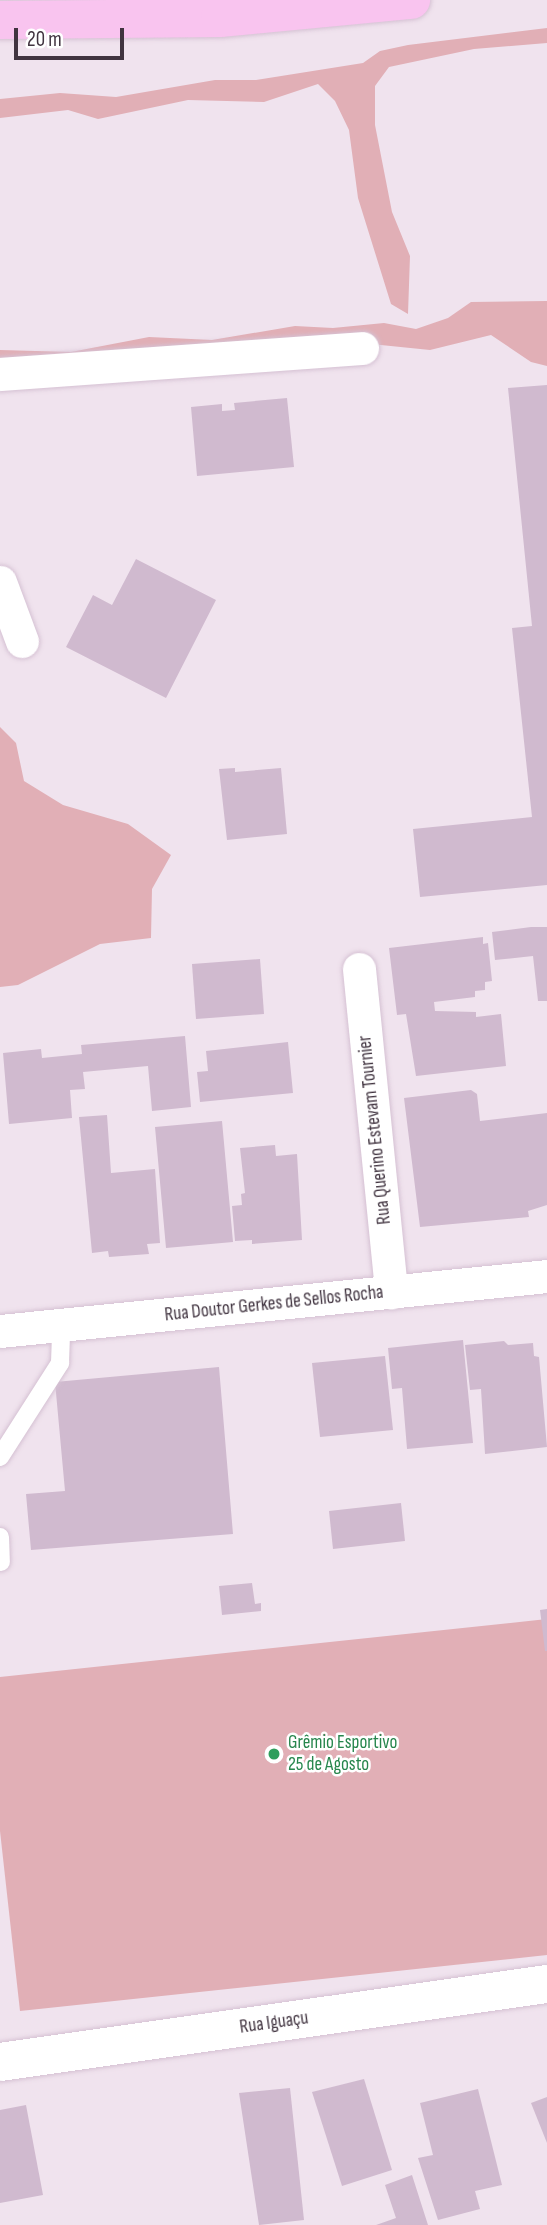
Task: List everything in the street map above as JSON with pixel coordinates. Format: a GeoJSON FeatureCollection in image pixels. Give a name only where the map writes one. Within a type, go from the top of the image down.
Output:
{"type":"FeatureCollection","features":[{"type":"Feature","properties":{"kind":"main road"},"geometry":{"type":"LineString","coordinates":[[0,20],[220,18],[411,0]]}},
{"type":"Feature","properties":{"kind":"street"},"geometry":{"type":"LineString","coordinates":[[0,374],[362,348]]}},
{"type":"Feature","properties":{"kind":"street"},"geometry":{"type":"LineString","coordinates":[[0,582],[22,641]]}},
{"type":"Feature","properties":{"kind":"street","name":"Rua Querino Estevam Tournier"},"geometry":{"type":"LineString","coordinates":[[359,969],[391,1292]]}},
{"type":"Feature","properties":{"kind":"street","name":"Rua Doutor Gerkes de Sellos Rocha"},"geometry":{"type":"LineString","coordinates":[[0,1331],[547,1276]]}},
{"type":"Feature","properties":{"kind":"street","name":"Rua Iguaçu"},"geometry":{"type":"LineString","coordinates":[[0,2062],[547,1984]]}},
{"type":"Feature","properties":{"kind":"lane"},"geometry":{"type":"LineString","coordinates":[[0,1457],[60,1363],[61,1325]]}},
{"type":"Feature","properties":{"kind":"lane"},"geometry":{"type":"LineString","coordinates":[[0,1537],[1,1562]]}},
{"type":"Feature","properties":{"kind":"shaded area"},"geometry":{"type":"Polygon","coordinates":[[[547,28],[547,43],[474,49],[389,67],[375,86],[375,125],[392,212],[410,256],[408,314],[391,304],[358,198],[349,130],[335,101],[318,84],[264,102],[188,100],[98,119],[68,110],[0,118],[0,99],[60,93],[116,97],[215,80],[256,80],[363,63],[380,51],[408,45],[547,28]]]}},
{"type":"Feature","properties":{"kind":"shaded area"},"geometry":{"type":"Polygon","coordinates":[[[547,301],[547,366],[531,362],[491,335],[430,350],[371,344],[0,372],[0,350],[71,352],[149,337],[212,340],[295,326],[333,328],[384,323],[416,329],[448,318],[471,302],[547,301]]]}},
{"type":"Feature","properties":{"kind":"shaded area"},"geometry":{"type":"Polygon","coordinates":[[[0,727],[16,743],[24,781],[63,805],[128,824],[171,855],[152,889],[151,938],[100,944],[18,985],[0,987],[0,727]]]}},
{"type":"Feature","properties":{"kind":"shaded area","name":"Grêmio Esportivo 25 de Agosto"},"geometry":{"type":"Polygon","coordinates":[[[547,1619],[547,1955],[20,2011],[0,1831],[0,1677],[547,1619]]]}},
{"type":"Feature","properties":{"kind":"building"},"geometry":{"type":"Polygon","coordinates":[[[547,385],[547,885],[420,897],[413,829],[532,817],[512,628],[532,626],[508,388],[547,385]]]}},
{"type":"Feature","properties":{"kind":"building"},"geometry":{"type":"Polygon","coordinates":[[[287,398],[294,467],[197,476],[191,407],[222,404],[222,411],[235,410],[234,403],[287,398]]]}},
{"type":"Feature","properties":{"kind":"building"},"geometry":{"type":"Polygon","coordinates":[[[136,559],[216,600],[166,698],[66,647],[93,595],[112,605],[136,559]]]}},
{"type":"Feature","properties":{"kind":"building"},"geometry":{"type":"Polygon","coordinates":[[[235,768],[235,772],[281,768],[287,834],[227,840],[219,769],[235,768]]]}},
{"type":"Feature","properties":{"kind":"building"},"geometry":{"type":"Polygon","coordinates":[[[547,927],[547,1001],[538,1001],[533,956],[495,960],[492,932],[547,927]]]}},
{"type":"Feature","properties":{"kind":"building"},"geometry":{"type":"Polygon","coordinates":[[[483,937],[483,944],[488,943],[492,981],[485,982],[485,990],[475,991],[475,997],[434,1002],[435,1011],[476,1012],[476,1017],[501,1014],[506,1066],[416,1076],[406,1014],[397,1015],[389,948],[483,937]]]}},
{"type":"Feature","properties":{"kind":"building"},"geometry":{"type":"Polygon","coordinates":[[[260,959],[264,1014],[196,1019],[192,964],[260,959]]]}},
{"type":"Feature","properties":{"kind":"building"},"geometry":{"type":"Polygon","coordinates":[[[185,1036],[191,1107],[152,1111],[148,1066],[83,1072],[85,1089],[70,1090],[72,1118],[9,1124],[3,1053],[41,1049],[42,1058],[82,1054],[81,1045],[185,1036]]]}},
{"type":"Feature","properties":{"kind":"building"},"geometry":{"type":"Polygon","coordinates":[[[288,1042],[293,1093],[200,1102],[197,1072],[208,1071],[206,1051],[288,1042]]]}},
{"type":"Feature","properties":{"kind":"building"},"geometry":{"type":"Polygon","coordinates":[[[471,1090],[477,1094],[480,1121],[547,1113],[547,1205],[528,1211],[529,1217],[420,1227],[404,1098],[471,1090]]]}},
{"type":"Feature","properties":{"kind":"building"},"geometry":{"type":"Polygon","coordinates":[[[107,1115],[111,1173],[155,1169],[160,1243],[147,1244],[149,1254],[109,1257],[108,1251],[92,1253],[79,1117],[107,1115]]]}},
{"type":"Feature","properties":{"kind":"building"},"geometry":{"type":"Polygon","coordinates":[[[222,1121],[233,1242],[166,1248],[155,1127],[222,1121]]]}},
{"type":"Feature","properties":{"kind":"building"},"geometry":{"type":"Polygon","coordinates":[[[275,1145],[276,1156],[297,1154],[302,1240],[252,1244],[252,1240],[235,1241],[232,1206],[242,1205],[241,1194],[245,1193],[240,1148],[275,1145]]]}},
{"type":"Feature","properties":{"kind":"building"},"geometry":{"type":"Polygon","coordinates":[[[463,1340],[473,1443],[407,1449],[402,1388],[392,1389],[388,1348],[463,1340]]]}},
{"type":"Feature","properties":{"kind":"building"},"geometry":{"type":"Polygon","coordinates":[[[504,1341],[508,1345],[533,1343],[534,1356],[539,1357],[547,1447],[485,1454],[481,1389],[470,1390],[465,1345],[504,1341]]]}},
{"type":"Feature","properties":{"kind":"building"},"geometry":{"type":"Polygon","coordinates":[[[385,1356],[393,1430],[320,1437],[312,1363],[385,1356]]]}},
{"type":"Feature","properties":{"kind":"building"},"geometry":{"type":"Polygon","coordinates":[[[219,1367],[233,1534],[31,1550],[26,1494],[65,1491],[55,1382],[219,1367]]]}},
{"type":"Feature","properties":{"kind":"building"},"geometry":{"type":"Polygon","coordinates":[[[401,1503],[405,1541],[333,1549],[329,1511],[401,1503]]]}},
{"type":"Feature","properties":{"kind":"building"},"geometry":{"type":"Polygon","coordinates":[[[252,1583],[255,1604],[261,1603],[261,1611],[222,1615],[219,1586],[252,1583]]]}},
{"type":"Feature","properties":{"kind":"building"},"geometry":{"type":"Polygon","coordinates":[[[547,1609],[547,1651],[545,1651],[540,1610],[547,1609]]]}},
{"type":"Feature","properties":{"kind":"building"},"geometry":{"type":"Polygon","coordinates":[[[364,2079],[392,2170],[342,2186],[312,2092],[364,2079]]]}},
{"type":"Feature","properties":{"kind":"building"},"geometry":{"type":"Polygon","coordinates":[[[290,2088],[304,2220],[259,2225],[239,2093],[290,2088]]]}},
{"type":"Feature","properties":{"kind":"building"},"geometry":{"type":"Polygon","coordinates":[[[478,2089],[502,2185],[475,2191],[480,2209],[438,2220],[418,2158],[433,2155],[420,2103],[478,2089]]]}},
{"type":"Feature","properties":{"kind":"building"},"geometry":{"type":"Polygon","coordinates":[[[547,2097],[547,2143],[531,2103],[547,2097]]]}},
{"type":"Feature","properties":{"kind":"building"},"geometry":{"type":"Polygon","coordinates":[[[26,2105],[43,2195],[0,2203],[0,2110],[26,2105]]]}},
{"type":"Feature","properties":{"kind":"building"},"geometry":{"type":"Polygon","coordinates":[[[412,2175],[428,2225],[376,2225],[396,2218],[385,2185],[412,2175]]]}},
{"type":"Feature","properties":{"kind":"place","name":"Grêmio Esportivo 25 de Agosto"},"geometry":{"type":"Point","coordinates":[274,1754]}}]}
